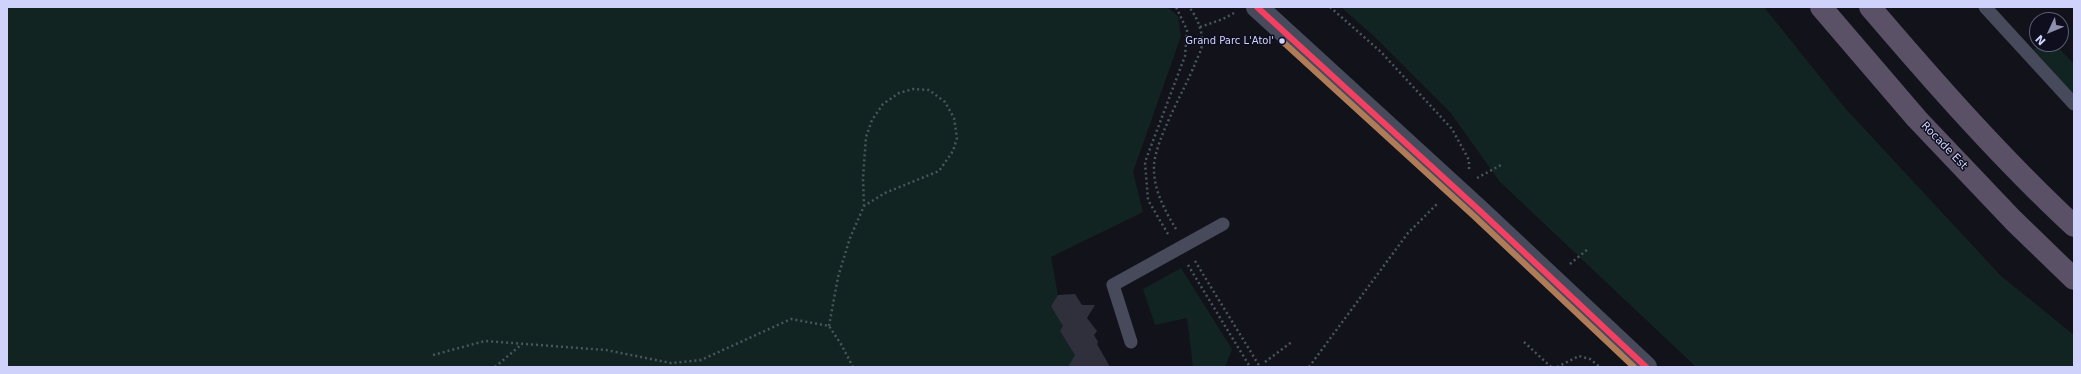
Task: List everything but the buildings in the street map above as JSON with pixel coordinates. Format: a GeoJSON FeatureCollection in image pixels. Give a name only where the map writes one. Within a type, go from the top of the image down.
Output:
{"type":"FeatureCollection","features":[{"type":"Feature","properties":{"kind":"highway","name":"Rocade Est"},"geometry":{"type":"LineString","coordinates":[[1821,7],[1917,119],[2013,220],[2074,279]]}},
{"type":"Feature","properties":{"kind":"highway"},"geometry":{"type":"LineString","coordinates":[[1870,7],[1956,105],[2039,193],[2074,226]]}},
{"type":"Feature","properties":{"kind":"street"},"geometry":{"type":"LineString","coordinates":[[1247,9],[1462,186],[1646,367]]}},
{"type":"Feature","properties":{"kind":"lane"},"geometry":{"type":"LineString","coordinates":[[1985,7],[2074,104]]}},
{"type":"Feature","properties":{"kind":"lane"},"geometry":{"type":"LineString","coordinates":[[1131,342],[1113,285],[1223,224]]}},
{"type":"Feature","properties":{"kind":"path"},"geometry":{"type":"LineString","coordinates":[[1176,7],[1187,30],[1185,56],[1145,162],[1148,200],[1182,248],[1260,367]]}},
{"type":"Feature","properties":{"kind":"path"},"geometry":{"type":"LineString","coordinates":[[1189,7],[1200,26],[1202,44],[1187,84],[1160,141],[1154,166],[1158,190],[1182,248],[1250,367]]}},
{"type":"Feature","properties":{"kind":"path"},"geometry":{"type":"LineString","coordinates":[[1330,7],[1381,52],[1452,129],[1469,160],[1462,186]]}},
{"type":"Feature","properties":{"kind":"path"},"geometry":{"type":"LineString","coordinates":[[1200,26],[1223,19],[1247,9]]}},
{"type":"Feature","properties":{"kind":"path"},"geometry":{"type":"LineString","coordinates":[[853,367],[841,344],[829,326],[838,277],[850,238],[864,206],[863,178],[866,144],[872,120],[882,104],[899,93],[913,89],[929,90],[945,102],[954,118],[957,138],[953,151],[939,171],[885,193],[864,206]]}},
{"type":"Feature","properties":{"kind":"path"},"geometry":{"type":"LineString","coordinates":[[1309,367],[1408,233],[1441,200],[1462,186],[1501,165]]}},
{"type":"Feature","properties":{"kind":"path"},"geometry":{"type":"LineString","coordinates":[[1565,268],[1588,249]]}},
{"type":"Feature","properties":{"kind":"path"},"geometry":{"type":"LineString","coordinates":[[433,356],[485,341],[606,350],[671,363],[702,360],[791,320],[829,326]]}},
{"type":"Feature","properties":{"kind":"path"},"geometry":{"type":"LineString","coordinates":[[1265,362],[1293,341]]}},
{"type":"Feature","properties":{"kind":"path"},"geometry":{"type":"LineString","coordinates":[[1524,342],[1551,367]]}},
{"type":"Feature","properties":{"kind":"path"},"geometry":{"type":"LineString","coordinates":[[495,367],[522,344]]}},
{"type":"Feature","properties":{"kind":"path"},"geometry":{"type":"LineString","coordinates":[[1557,367],[1579,356],[1590,359],[1600,367]]}},
{"type":"Feature","properties":{"kind":"green space"},"geometry":{"type":"Polygon","coordinates":[[[7,7],[1167,7],[1178,16],[1181,36],[1133,172],[1143,212],[1051,257],[1058,295],[1075,294],[1087,325],[1092,325],[1097,331],[1094,335],[1098,342],[1093,350],[1104,356],[1110,367],[7,367],[7,7]]]}},
{"type":"Feature","properties":{"kind":"green space"},"geometry":{"type":"Polygon","coordinates":[[[1341,7],[1764,7],[1845,108],[2001,276],[2074,335],[2074,367],[1696,367],[1500,182],[1450,112],[1376,38],[1341,7]]]}},
{"type":"Feature","properties":{"kind":"green space"},"geometry":{"type":"Polygon","coordinates":[[[2036,52],[2063,52],[2074,64],[2074,95],[2036,52]]]}},
{"type":"Feature","properties":{"kind":"green space"},"geometry":{"type":"Polygon","coordinates":[[[1181,268],[1232,349],[1225,367],[1193,367],[1187,318],[1155,325],[1143,289],[1181,268]]]}},
{"type":"Feature","properties":{"kind":"transit line"},"geometry":{"type":"LineString","coordinates":[[1257,7],[1480,211],[1646,367]]}},
{"type":"Feature","properties":{"kind":"transit line"},"geometry":{"type":"LineString","coordinates":[[1282,41],[1475,217],[1634,367]]}},
{"type":"Feature","properties":{"kind":"place","name":"Grand Parc L'Atol'"},"geometry":{"type":"Point","coordinates":[1282,41]}}]}
